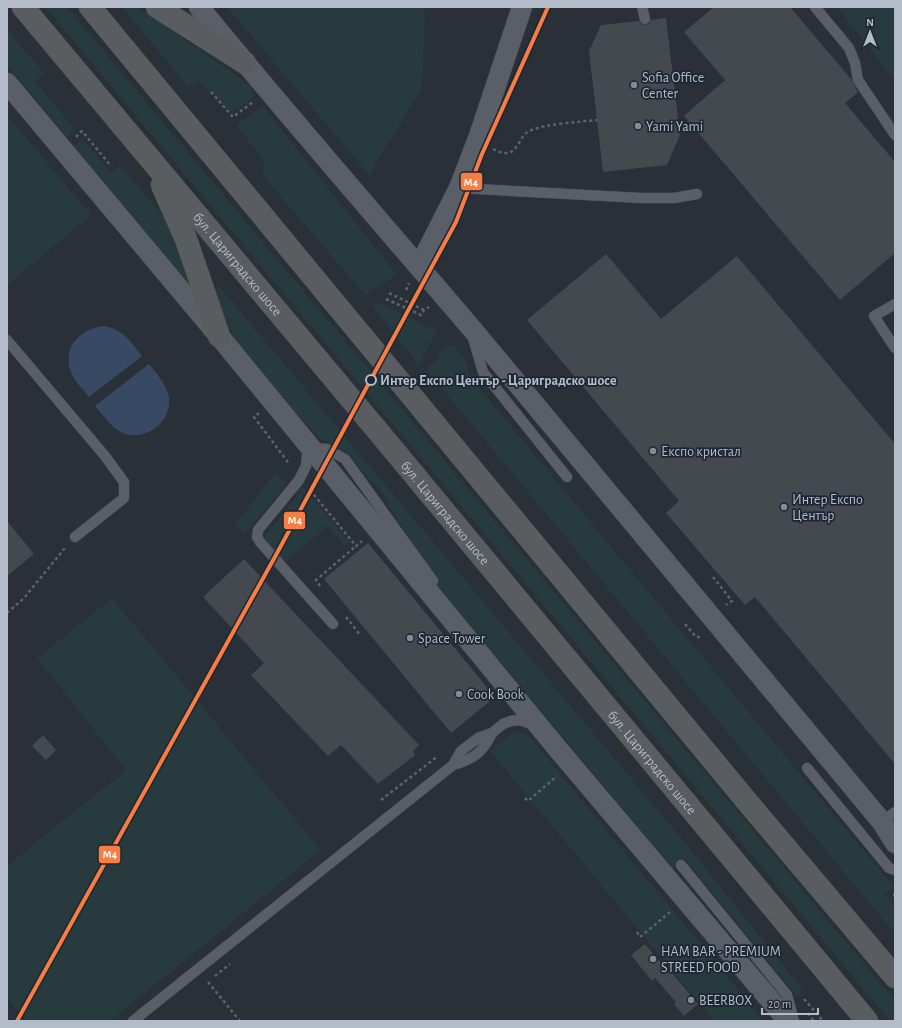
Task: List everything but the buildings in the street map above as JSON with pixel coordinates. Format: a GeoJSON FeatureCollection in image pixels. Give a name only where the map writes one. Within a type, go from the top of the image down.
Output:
{"type":"FeatureCollection","features":[{"type":"Feature","properties":{"kind":"highway","name":"бул. Цариградско шосе"},"geometry":{"type":"LineString","coordinates":[[22,7],[392,448],[867,1021]]}},
{"type":"Feature","properties":{"kind":"highway"},"geometry":{"type":"LineString","coordinates":[[90,7],[749,804],[895,977]]}},
{"type":"Feature","properties":{"kind":"highway"},"geometry":{"type":"LineString","coordinates":[[157,7],[245,63]]}},
{"type":"Feature","properties":{"kind":"highway"},"geometry":{"type":"LineString","coordinates":[[152,162],[186,240],[219,336]]}},
{"type":"Feature","properties":{"kind":"street"},"geometry":{"type":"LineString","coordinates":[[199,7],[245,63],[888,817],[895,843]]}},
{"type":"Feature","properties":{"kind":"street"},"geometry":{"type":"LineString","coordinates":[[419,267],[459,188],[477,140],[522,7]]}},
{"type":"Feature","properties":{"kind":"street"},"geometry":{"type":"LineString","coordinates":[[7,83],[312,448],[543,730],[788,1021]]}},
{"type":"Feature","properties":{"kind":"lane"},"geometry":{"type":"LineString","coordinates":[[642,7],[645,19]]}},
{"type":"Feature","properties":{"kind":"lane"},"geometry":{"type":"LineString","coordinates":[[815,7],[849,48],[855,64],[858,80],[895,135]]}},
{"type":"Feature","properties":{"kind":"lane"},"geometry":{"type":"LineString","coordinates":[[459,188],[641,198],[674,198],[697,194]]}},
{"type":"Feature","properties":{"kind":"lane"},"geometry":{"type":"LineString","coordinates":[[895,304],[874,316],[895,348]]}},
{"type":"Feature","properties":{"kind":"lane"},"geometry":{"type":"LineString","coordinates":[[471,328],[483,372],[568,477]]}},
{"type":"Feature","properties":{"kind":"lane"},"geometry":{"type":"LineString","coordinates":[[7,340],[105,456],[124,482],[124,498],[75,537]]}},
{"type":"Feature","properties":{"kind":"lane"},"geometry":{"type":"LineString","coordinates":[[333,624],[257,537],[258,530],[299,480],[306,466],[307,455],[312,448],[327,449],[345,459],[433,581]]}},
{"type":"Feature","properties":{"kind":"lane"},"geometry":{"type":"LineString","coordinates":[[132,1021],[453,764],[468,760],[486,746],[492,733],[503,724],[519,720],[532,724],[543,730]]}},
{"type":"Feature","properties":{"kind":"lane"},"geometry":{"type":"LineString","coordinates":[[807,768],[889,868],[895,870]]}},
{"type":"Feature","properties":{"kind":"lane"},"geometry":{"type":"LineString","coordinates":[[681,865],[787,995],[794,1021]]}},
{"type":"Feature","properties":{"kind":"path"},"geometry":{"type":"LineString","coordinates":[[212,92],[233,117],[268,90]]}},
{"type":"Feature","properties":{"kind":"path"},"geometry":{"type":"LineString","coordinates":[[477,140],[492,149],[506,153],[515,149],[523,135],[532,130],[543,127],[597,120]]}},
{"type":"Feature","properties":{"kind":"path"},"geometry":{"type":"LineString","coordinates":[[71,141],[82,131],[111,166]]}},
{"type":"Feature","properties":{"kind":"path"},"geometry":{"type":"LineString","coordinates":[[389,293],[424,310]]}},
{"type":"Feature","properties":{"kind":"path"},"geometry":{"type":"LineString","coordinates":[[386,299],[421,315]]}},
{"type":"Feature","properties":{"kind":"path"},"geometry":{"type":"LineString","coordinates":[[260,412],[254,417],[293,469]]}},
{"type":"Feature","properties":{"kind":"path"},"geometry":{"type":"LineString","coordinates":[[307,486],[356,546]]}},
{"type":"Feature","properties":{"kind":"path"},"geometry":{"type":"LineString","coordinates":[[7,613],[24,598],[75,537]]}},
{"type":"Feature","properties":{"kind":"path"},"geometry":{"type":"LineString","coordinates":[[321,587],[316,580],[368,537]]}},
{"type":"Feature","properties":{"kind":"path"},"geometry":{"type":"LineString","coordinates":[[713,577],[732,601],[726,606]]}},
{"type":"Feature","properties":{"kind":"path"},"geometry":{"type":"LineString","coordinates":[[341,611],[361,636]]}},
{"type":"Feature","properties":{"kind":"path"},"geometry":{"type":"LineString","coordinates":[[685,624],[694,634]]}},
{"type":"Feature","properties":{"kind":"path"},"geometry":{"type":"LineString","coordinates":[[381,800],[438,756]]}},
{"type":"Feature","properties":{"kind":"path"},"geometry":{"type":"LineString","coordinates":[[525,798],[528,801],[562,772]]}},
{"type":"Feature","properties":{"kind":"path"},"geometry":{"type":"LineString","coordinates":[[637,932],[640,936],[675,907]]}},
{"type":"Feature","properties":{"kind":"path"},"geometry":{"type":"LineString","coordinates":[[208,982],[240,1021]]}},
{"type":"Feature","properties":{"kind":"path"},"geometry":{"type":"LineString","coordinates":[[806,1002],[823,1021]]}},
{"type":"Feature","properties":{"kind":"green space"},"geometry":{"type":"Polygon","coordinates":[[[45,7],[67,7],[895,1001],[895,1021],[890,1021],[45,7]]]}},
{"type":"Feature","properties":{"kind":"green space"},"geometry":{"type":"Polygon","coordinates":[[[122,7],[137,7],[251,87],[254,97],[232,113],[199,80],[188,87],[122,7]]]}},
{"type":"Feature","properties":{"kind":"green space"},"geometry":{"type":"Polygon","coordinates":[[[227,7],[425,7],[422,88],[369,175],[227,7]]]}},
{"type":"Feature","properties":{"kind":"green space"},"geometry":{"type":"Polygon","coordinates":[[[837,7],[895,7],[895,81],[837,7]]]}},
{"type":"Feature","properties":{"kind":"green space"},"geometry":{"type":"Polygon","coordinates":[[[7,29],[44,73],[35,81],[75,130],[67,137],[7,65],[7,29]]]}},
{"type":"Feature","properties":{"kind":"green space"},"geometry":{"type":"Polygon","coordinates":[[[263,106],[397,275],[365,295],[263,176],[265,162],[236,125],[263,106]]]}},
{"type":"Feature","properties":{"kind":"green space"},"geometry":{"type":"Polygon","coordinates":[[[7,115],[91,215],[7,285],[7,115]]]}},
{"type":"Feature","properties":{"kind":"green space"},"geometry":{"type":"Polygon","coordinates":[[[83,139],[111,173],[120,165],[163,216],[173,232],[190,283],[173,267],[145,234],[74,146],[83,139]]]}},
{"type":"Feature","properties":{"kind":"green space"},"geometry":{"type":"Polygon","coordinates":[[[220,287],[686,844],[802,989],[801,995],[798,998],[685,859],[673,869],[433,581],[382,493],[346,452],[320,438],[282,399],[239,347],[214,295],[217,288],[220,287]]]}},
{"type":"Feature","properties":{"kind":"green space"},"geometry":{"type":"Polygon","coordinates":[[[378,302],[437,331],[419,365],[373,307],[378,302]]]}},
{"type":"Feature","properties":{"kind":"green space"},"geometry":{"type":"Polygon","coordinates":[[[444,346],[454,346],[464,357],[470,377],[894,887],[885,894],[895,906],[895,934],[430,374],[427,367],[430,363],[436,362],[444,346]]]}},
{"type":"Feature","properties":{"kind":"green space"},"geometry":{"type":"Polygon","coordinates":[[[276,473],[287,483],[245,534],[235,524],[276,473]]]}},
{"type":"Feature","properties":{"kind":"green space"},"geometry":{"type":"Polygon","coordinates":[[[301,485],[350,542],[345,546],[328,526],[287,561],[282,560],[265,539],[265,535],[297,496],[296,493],[301,485]]]}},
{"type":"Feature","properties":{"kind":"green space"},"geometry":{"type":"Polygon","coordinates":[[[112,598],[321,850],[110,1021],[26,1021],[7,998],[7,866],[126,770],[37,658],[112,598]]]}},
{"type":"Feature","properties":{"kind":"green space"},"geometry":{"type":"Polygon","coordinates":[[[516,732],[528,735],[764,1021],[714,1021],[490,751],[512,733],[516,732]]]}},
{"type":"Feature","properties":{"kind":"water"},"geometry":{"type":"Polygon","coordinates":[[[104,326],[122,333],[142,356],[89,397],[72,375],[69,355],[71,347],[81,335],[87,331],[104,326]]]}},
{"type":"Feature","properties":{"kind":"water"},"geometry":{"type":"Polygon","coordinates":[[[149,364],[161,380],[168,393],[168,408],[165,417],[159,425],[143,434],[125,434],[113,427],[95,406],[149,364]]]}},
{"type":"Feature","properties":{"kind":"transit line","name":"M4"},"geometry":{"type":"LineString","coordinates":[[17,1021],[276,555],[456,222],[482,154],[548,7]]}},
{"type":"Feature","properties":{"kind":"place","name":"Sofia Office Center"},"geometry":{"type":"Point","coordinates":[634,85]}},
{"type":"Feature","properties":{"kind":"place","name":"Yami Yami"},"geometry":{"type":"Point","coordinates":[638,126]}},
{"type":"Feature","properties":{"kind":"place","name":"Интер Експо Център - Цариградско шосе"},"geometry":{"type":"Point","coordinates":[371,380]}},
{"type":"Feature","properties":{"kind":"place","name":"Експо кристал"},"geometry":{"type":"Point","coordinates":[653,451]}},
{"type":"Feature","properties":{"kind":"place","name":"Интер Експо Център"},"geometry":{"type":"Point","coordinates":[784,507]}},
{"type":"Feature","properties":{"kind":"place","name":"Space Tower"},"geometry":{"type":"Point","coordinates":[410,638]}},
{"type":"Feature","properties":{"kind":"place","name":"Cook Book"},"geometry":{"type":"Point","coordinates":[459,694]}},
{"type":"Feature","properties":{"kind":"place","name":"HAM BAR - PREMIUM STREED FOOD"},"geometry":{"type":"Point","coordinates":[653,959]}},
{"type":"Feature","properties":{"kind":"place","name":"BEERBOX"},"geometry":{"type":"Point","coordinates":[691,1000]}}]}
